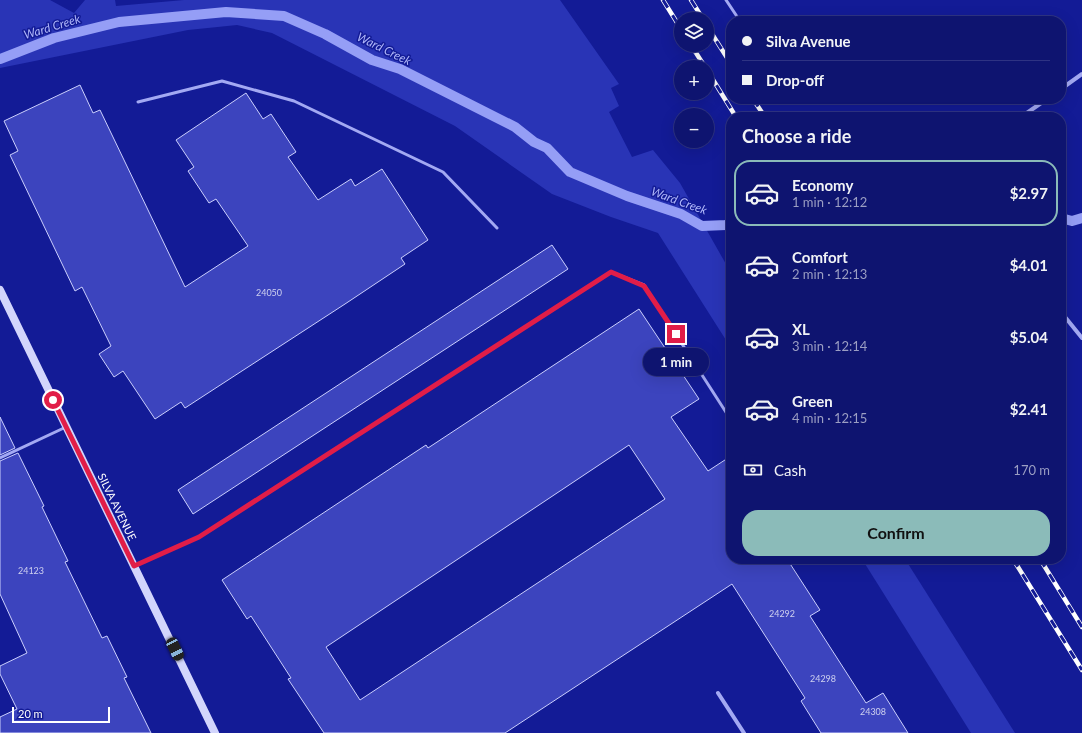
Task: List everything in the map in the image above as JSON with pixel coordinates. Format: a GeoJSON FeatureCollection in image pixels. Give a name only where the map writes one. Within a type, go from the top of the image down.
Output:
{"type":"FeatureCollection","features":[{"type":"Feature","properties":{"kind":"street"},"geometry":{"type":"LineString","coordinates":[[1066,85],[1082,74]]}},
{"type":"Feature","properties":{"kind":"street"},"geometry":{"type":"LineString","coordinates":[[1028,112],[1039,104]]}},
{"type":"Feature","properties":{"kind":"street","name":"SILVA AVENUE"},"geometry":{"type":"LineString","coordinates":[[0,290],[216,733]]}},
{"type":"Feature","properties":{"kind":"street"},"geometry":{"type":"LineString","coordinates":[[1066,318],[1082,338]]}},
{"type":"Feature","properties":{"kind":"street"},"geometry":{"type":"LineString","coordinates":[[718,693],[744,733]]}},
{"type":"Feature","properties":{"kind":"lane"},"geometry":{"type":"LineString","coordinates":[[726,0],[737,16]]}},
{"type":"Feature","properties":{"kind":"lane"},"geometry":{"type":"LineString","coordinates":[[138,102],[222,81],[294,101],[444,172],[497,228]]}},
{"type":"Feature","properties":{"kind":"lane"},"geometry":{"type":"LineString","coordinates":[[134,566],[199,537],[611,272],[644,286],[726,412]]}},
{"type":"Feature","properties":{"kind":"lane"},"geometry":{"type":"LineString","coordinates":[[0,458],[66,427]]}},
{"type":"Feature","properties":{"kind":"shaded area"},"geometry":{"type":"Polygon","coordinates":[[[0,0],[50,0],[74,13],[85,0],[115,0],[116,6],[184,0],[560,0],[619,84],[611,88],[619,106],[609,112],[632,157],[653,150],[680,183],[726,264],[726,340],[658,233],[611,217],[552,194],[455,126],[272,33],[237,25],[188,30],[0,68],[0,0]]]}},
{"type":"Feature","properties":{"kind":"shaded area"},"geometry":{"type":"Polygon","coordinates":[[[865,564],[908,564],[1015,733],[971,733],[865,564]]]}},
{"type":"Feature","properties":{"kind":"building"},"geometry":{"type":"Polygon","coordinates":[[[80,85],[93,113],[100,110],[185,287],[248,246],[216,199],[209,203],[188,171],[194,167],[176,140],[246,93],[263,119],[271,114],[296,152],[288,157],[318,200],[351,179],[355,186],[382,169],[428,240],[401,258],[405,264],[345,304],[185,408],[181,402],[155,419],[123,371],[114,377],[99,354],[111,346],[82,287],[75,291],[10,155],[18,151],[4,121],[80,85]]]}},
{"type":"Feature","properties":{"kind":"building"},"geometry":{"type":"Polygon","coordinates":[[[552,245],[568,269],[193,514],[178,490],[552,245]]]}},
{"type":"Feature","properties":{"kind":"building"},"geometry":{"type":"Polygon","coordinates":[[[639,309],[699,399],[671,417],[708,471],[726,459],[726,564],[790,564],[820,610],[810,616],[866,703],[883,693],[908,733],[821,733],[801,701],[805,698],[732,584],[505,733],[324,733],[288,679],[291,678],[251,616],[247,619],[222,580],[426,445],[428,448],[639,309]],[[629,445],[326,647],[360,700],[665,499],[629,445]]]}},
{"type":"Feature","properties":{"kind":"building"},"geometry":{"type":"Polygon","coordinates":[[[0,417],[15,448],[0,455],[0,417]]]}},
{"type":"Feature","properties":{"kind":"building"},"geometry":{"type":"Polygon","coordinates":[[[18,453],[44,506],[42,507],[68,561],[65,562],[102,638],[107,636],[127,677],[124,678],[151,733],[0,733],[0,717],[17,709],[0,674],[0,666],[27,653],[0,594],[0,461],[18,453]]]}},
{"type":"Feature","properties":{"kind":"waterway","name":"Ward Creek"},"geometry":{"type":"LineString","coordinates":[[0,59],[54,38],[119,22],[226,12],[284,16],[325,34],[372,60],[400,69],[515,127],[534,142],[547,148],[570,172],[627,196],[681,214],[702,226],[726,225]]}},
{"type":"Feature","properties":{"kind":"waterway","name":"Ward Creek"},"geometry":{"type":"LineString","coordinates":[[1066,219],[1072,221],[1082,218]]}},
{"type":"Feature","properties":{"kind":"railway"},"geometry":{"type":"LineString","coordinates":[[663,0],[674,18]]}},
{"type":"Feature","properties":{"kind":"railway"},"geometry":{"type":"LineString","coordinates":[[691,0],[699,12]]}},
{"type":"Feature","properties":{"kind":"railway"},"geometry":{"type":"LineString","coordinates":[[714,37],[726,56]]}},
{"type":"Feature","properties":{"kind":"railway"},"geometry":{"type":"LineString","coordinates":[[695,52],[701,60]]}},
{"type":"Feature","properties":{"kind":"railway"},"geometry":{"type":"LineString","coordinates":[[714,81],[726,101]]}},
{"type":"Feature","properties":{"kind":"railway"},"geometry":{"type":"LineString","coordinates":[[728,104],[733,112]]}},
{"type":"Feature","properties":{"kind":"railway"},"geometry":{"type":"LineString","coordinates":[[756,104],[762,112]]}},
{"type":"Feature","properties":{"kind":"railway"},"geometry":{"type":"LineString","coordinates":[[1016,564],[1082,670]]}},
{"type":"Feature","properties":{"kind":"railway"},"geometry":{"type":"LineString","coordinates":[[1043,564],[1082,627]]}},
{"type":"Feature","properties":{"kind":"route"},"geometry":{"type":"LineString","coordinates":[[53,400],[134,566],[199,537],[611,272],[644,286],[676,334]]}}]}
